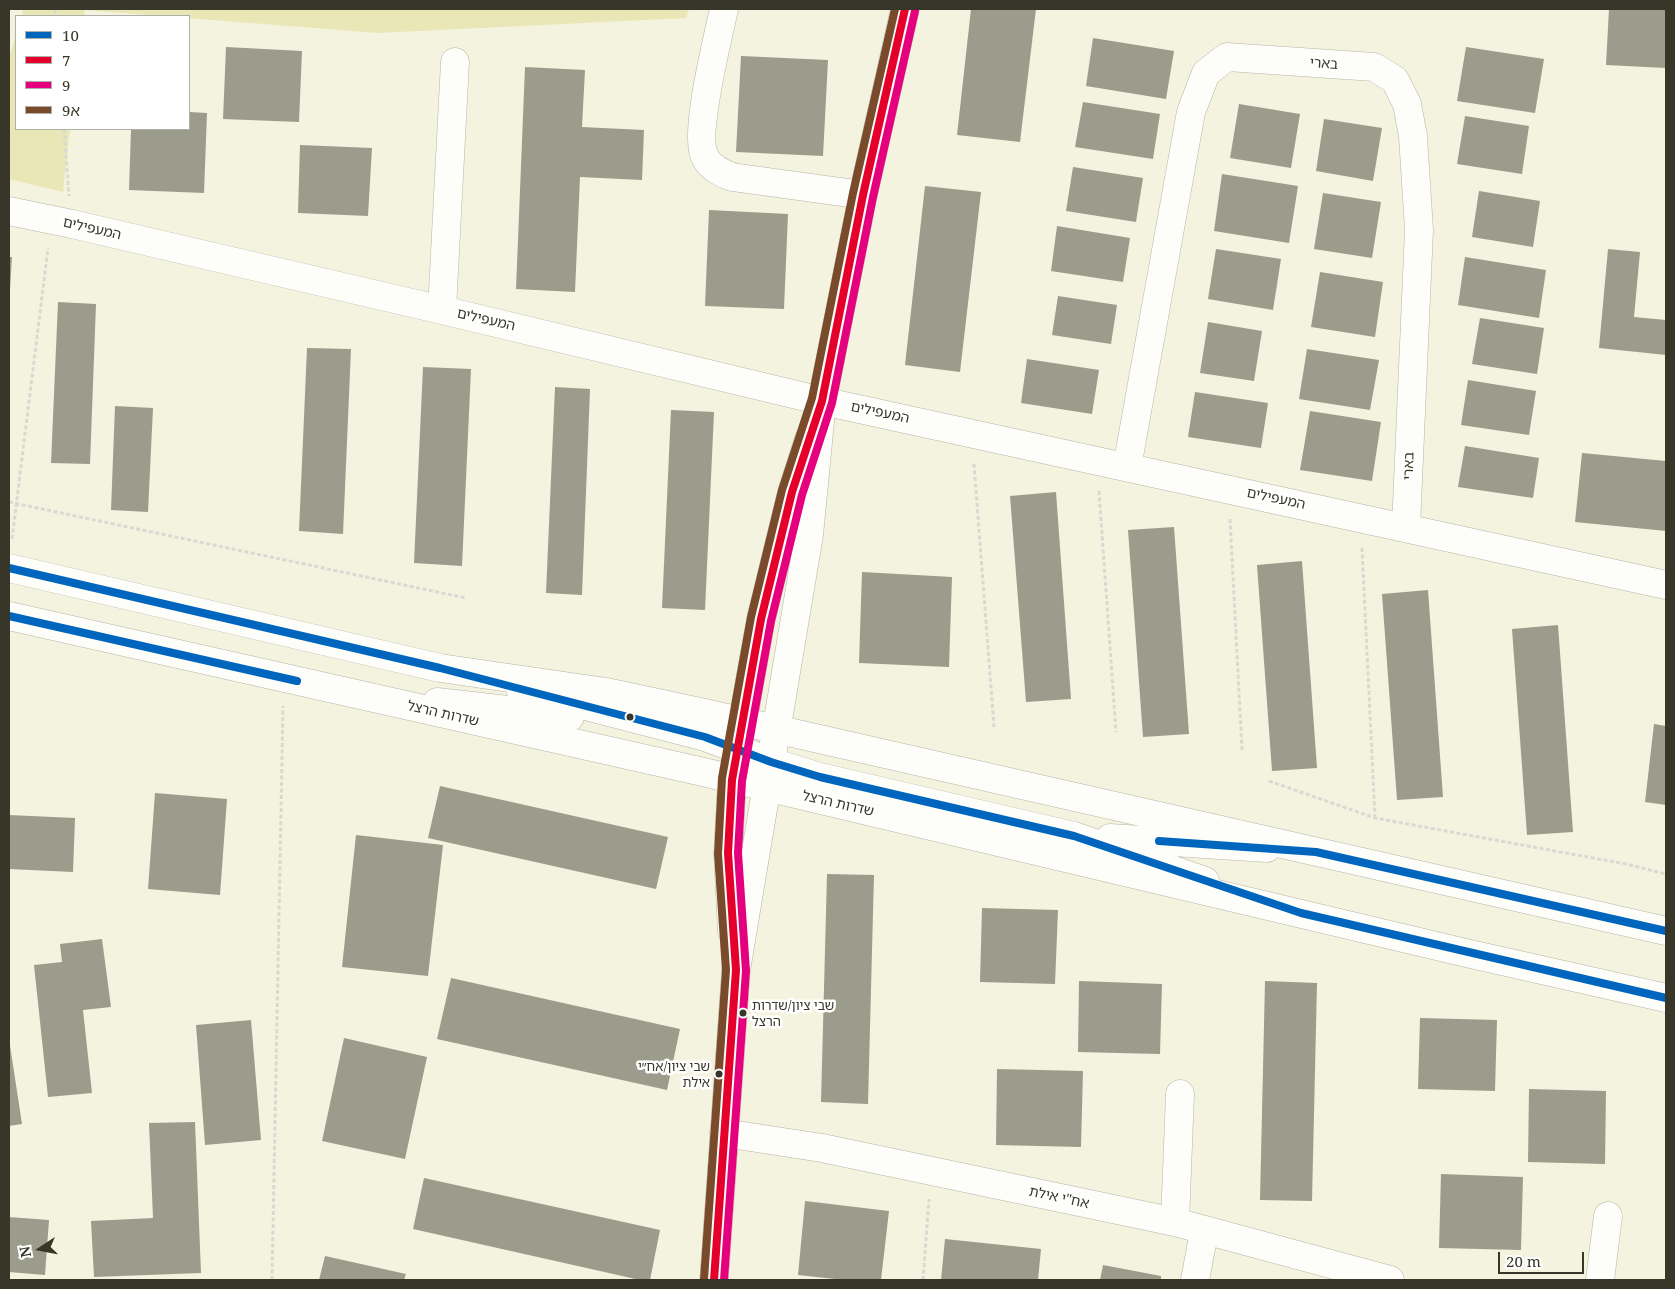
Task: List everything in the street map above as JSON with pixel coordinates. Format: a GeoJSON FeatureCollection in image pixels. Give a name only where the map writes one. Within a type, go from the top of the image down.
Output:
{"type":"FeatureCollection","features":[{"type":"Feature","properties":{"kind":"street"},"geometry":{"type":"LineString","coordinates":[[724,9],[702,124],[702,150],[708,163],[720,172],[732,177],[863,195]]}},
{"type":"Feature","properties":{"kind":"street"},"geometry":{"type":"LineString","coordinates":[[714,1280],[736,970],[778,730],[809,535],[822,401],[863,195],[904,9]]}},
{"type":"Feature","properties":{"kind":"street","name":"בארי"},"geometry":{"type":"LineString","coordinates":[[1127,466],[1190,112],[1206,73],[1227,57],[1374,67],[1395,80],[1407,104],[1413,136],[1419,230],[1406,527]]}},
{"type":"Feature","properties":{"kind":"street"},"geometry":{"type":"LineString","coordinates":[[442,310],[455,62]]}},
{"type":"Feature","properties":{"kind":"street","name":"המעפילים"},"geometry":{"type":"LineString","coordinates":[[9,211],[442,310],[822,401],[1666,585]]}},
{"type":"Feature","properties":{"kind":"street"},"geometry":{"type":"LineString","coordinates":[[736,970],[728,862],[732,780],[761,619],[792,492],[822,401]]}},
{"type":"Feature","properties":{"kind":"street"},"geometry":{"type":"LineString","coordinates":[[10,558],[705,738],[738,750],[769,774],[820,777],[1074,836],[1301,913]]}},
{"type":"Feature","properties":{"kind":"street","name":"שדרות הרצל"},"geometry":{"type":"LineString","coordinates":[[9,616],[732,780],[769,774],[1301,913],[1666,998]]}},
{"type":"Feature","properties":{"kind":"street"},"geometry":{"type":"LineString","coordinates":[[440,668],[606,692],[1666,931]]}},
{"type":"Feature","properties":{"kind":"street"},"geometry":{"type":"LineString","coordinates":[[348,692],[666,728]]}},
{"type":"Feature","properties":{"kind":"street"},"geometry":{"type":"LineString","coordinates":[[1074,836],[1316,852]]}},
{"type":"Feature","properties":{"kind":"street"},"geometry":{"type":"LineString","coordinates":[[1175,1222],[1180,1094]]}},
{"type":"Feature","properties":{"kind":"street","name":"אח\"י אילת"},"geometry":{"type":"LineString","coordinates":[[724,1133],[813,1146],[1175,1222],[1204,1232],[1390,1280]]}},
{"type":"Feature","properties":{"kind":"street"},"geometry":{"type":"LineString","coordinates":[[1600,1280],[1608,1216]]}},
{"type":"Feature","properties":{"kind":"street"},"geometry":{"type":"LineString","coordinates":[[1195,1280],[1204,1232]]}},
{"type":"Feature","properties":{"kind":"path"},"geometry":{"type":"LineString","coordinates":[[10,558],[16,504],[61,222],[64,130]]}},
{"type":"Feature","properties":{"kind":"path"},"geometry":{"type":"LineString","coordinates":[[972,434],[994,727]]}},
{"type":"Feature","properties":{"kind":"path"},"geometry":{"type":"LineString","coordinates":[[1096,460],[1116,732]]}},
{"type":"Feature","properties":{"kind":"path"},"geometry":{"type":"LineString","coordinates":[[1229,489],[1242,750]]}},
{"type":"Feature","properties":{"kind":"path"},"geometry":{"type":"LineString","coordinates":[[9,502],[466,598]]}},
{"type":"Feature","properties":{"kind":"path"},"geometry":{"type":"LineString","coordinates":[[1360,518],[1375,818]]}},
{"type":"Feature","properties":{"kind":"path"},"geometry":{"type":"LineString","coordinates":[[272,1280],[284,678]]}},
{"type":"Feature","properties":{"kind":"path"},"geometry":{"type":"LineString","coordinates":[[1269,781],[1375,818],[1626,864],[1666,874]]}},
{"type":"Feature","properties":{"kind":"path"},"geometry":{"type":"LineString","coordinates":[[923,1280],[931,1171]]}},
{"type":"Feature","properties":{"kind":"shaded area"},"geometry":{"type":"Polygon","coordinates":[[[23,9],[689,9],[686,18],[378,33],[190,18],[190,15],[149,15],[85,10],[84,15],[22,15],[23,9]]]}},
{"type":"Feature","properties":{"kind":"shaded area"},"geometry":{"type":"Polygon","coordinates":[[[15,37],[15,130],[70,130],[63,192],[9,179],[9,58],[15,37]]]}},
{"type":"Feature","properties":{"kind":"building"},"geometry":{"type":"Polygon","coordinates":[[[971,9],[1036,9],[1020,142],[957,135],[971,9]]]}},
{"type":"Feature","properties":{"kind":"building"},"geometry":{"type":"Polygon","coordinates":[[[1609,9],[1666,9],[1666,68],[1606,65],[1609,9]]]}},
{"type":"Feature","properties":{"kind":"building"},"geometry":{"type":"Polygon","coordinates":[[[1093,38],[1174,51],[1166,99],[1086,86],[1093,38]]]}},
{"type":"Feature","properties":{"kind":"building"},"geometry":{"type":"Polygon","coordinates":[[[226,47],[302,51],[299,122],[223,119],[226,47]]]}},
{"type":"Feature","properties":{"kind":"building"},"geometry":{"type":"Polygon","coordinates":[[[1466,47],[1544,59],[1535,113],[1457,101],[1466,47]]]}},
{"type":"Feature","properties":{"kind":"building"},"geometry":{"type":"Polygon","coordinates":[[[741,56],[828,60],[823,156],[736,152],[741,56]]]}},
{"type":"Feature","properties":{"kind":"building"},"geometry":{"type":"Polygon","coordinates":[[[525,67],[585,70],[582,127],[644,130],[642,180],[580,177],[575,292],[516,289],[525,67]]]}},
{"type":"Feature","properties":{"kind":"building"},"geometry":{"type":"Polygon","coordinates":[[[1083,102],[1160,114],[1153,159],[1075,147],[1083,102]]]}},
{"type":"Feature","properties":{"kind":"building"},"geometry":{"type":"Polygon","coordinates":[[[1239,104],[1300,114],[1291,168],[1230,158],[1239,104]]]}},
{"type":"Feature","properties":{"kind":"building"},"geometry":{"type":"Polygon","coordinates":[[[190,112],[207,113],[204,193],[129,190],[131,130],[190,130],[190,112]]]}},
{"type":"Feature","properties":{"kind":"building"},"geometry":{"type":"Polygon","coordinates":[[[1465,116],[1529,126],[1522,174],[1457,164],[1465,116]]]}},
{"type":"Feature","properties":{"kind":"building"},"geometry":{"type":"Polygon","coordinates":[[[1324,119],[1382,128],[1373,181],[1316,171],[1324,119]]]}},
{"type":"Feature","properties":{"kind":"building"},"geometry":{"type":"Polygon","coordinates":[[[300,145],[372,148],[368,216],[298,213],[300,145]]]}},
{"type":"Feature","properties":{"kind":"building"},"geometry":{"type":"Polygon","coordinates":[[[1073,167],[1143,178],[1136,222],[1066,211],[1073,167]]]}},
{"type":"Feature","properties":{"kind":"building"},"geometry":{"type":"Polygon","coordinates":[[[1222,174],[1298,186],[1289,243],[1214,231],[1222,174]]]}},
{"type":"Feature","properties":{"kind":"building"},"geometry":{"type":"Polygon","coordinates":[[[925,186],[981,192],[960,372],[905,365],[925,186]]]}},
{"type":"Feature","properties":{"kind":"building"},"geometry":{"type":"Polygon","coordinates":[[[1479,191],[1540,201],[1533,247],[1472,237],[1479,191]]]}},
{"type":"Feature","properties":{"kind":"building"},"geometry":{"type":"Polygon","coordinates":[[[1323,193],[1381,202],[1372,258],[1314,249],[1323,193]]]}},
{"type":"Feature","properties":{"kind":"building"},"geometry":{"type":"Polygon","coordinates":[[[709,210],[788,214],[784,309],[705,306],[709,210]]]}},
{"type":"Feature","properties":{"kind":"building"},"geometry":{"type":"Polygon","coordinates":[[[1057,226],[1130,238],[1123,282],[1051,271],[1057,226]]]}},
{"type":"Feature","properties":{"kind":"building"},"geometry":{"type":"Polygon","coordinates":[[[1216,249],[1281,259],[1273,310],[1208,299],[1216,249]]]}},
{"type":"Feature","properties":{"kind":"building"},"geometry":{"type":"Polygon","coordinates":[[[1608,249],[1640,252],[1634,317],[1666,320],[1666,355],[1599,348],[1608,249]]]}},
{"type":"Feature","properties":{"kind":"building"},"geometry":{"type":"Polygon","coordinates":[[[9,257],[12,257],[10,290],[9,290],[9,257]]]}},
{"type":"Feature","properties":{"kind":"building"},"geometry":{"type":"Polygon","coordinates":[[[1465,257],[1546,270],[1539,318],[1458,305],[1465,257]]]}},
{"type":"Feature","properties":{"kind":"building"},"geometry":{"type":"Polygon","coordinates":[[[1320,272],[1383,282],[1375,337],[1311,327],[1320,272]]]}},
{"type":"Feature","properties":{"kind":"building"},"geometry":{"type":"Polygon","coordinates":[[[1058,296],[1117,305],[1111,344],[1052,335],[1058,296]]]}},
{"type":"Feature","properties":{"kind":"building"},"geometry":{"type":"Polygon","coordinates":[[[58,302],[96,304],[90,464],[51,463],[58,302]]]}},
{"type":"Feature","properties":{"kind":"building"},"geometry":{"type":"Polygon","coordinates":[[[1480,318],[1544,328],[1537,374],[1472,364],[1480,318]]]}},
{"type":"Feature","properties":{"kind":"building"},"geometry":{"type":"Polygon","coordinates":[[[1208,322],[1262,331],[1254,381],[1200,373],[1208,322]]]}},
{"type":"Feature","properties":{"kind":"building"},"geometry":{"type":"Polygon","coordinates":[[[307,348],[351,349],[343,534],[299,531],[307,348]]]}},
{"type":"Feature","properties":{"kind":"building"},"geometry":{"type":"Polygon","coordinates":[[[1307,349],[1379,360],[1370,410],[1299,399],[1307,349]]]}},
{"type":"Feature","properties":{"kind":"building"},"geometry":{"type":"Polygon","coordinates":[[[1027,359],[1099,370],[1092,414],[1021,403],[1027,359]]]}},
{"type":"Feature","properties":{"kind":"building"},"geometry":{"type":"Polygon","coordinates":[[[423,367],[471,369],[462,566],[414,563],[423,367]]]}},
{"type":"Feature","properties":{"kind":"building"},"geometry":{"type":"Polygon","coordinates":[[[1468,380],[1536,391],[1529,435],[1461,425],[1468,380]]]}},
{"type":"Feature","properties":{"kind":"building"},"geometry":{"type":"Polygon","coordinates":[[[555,387],[590,389],[582,595],[546,593],[555,387]]]}},
{"type":"Feature","properties":{"kind":"building"},"geometry":{"type":"Polygon","coordinates":[[[1195,392],[1268,403],[1261,448],[1188,437],[1195,392]]]}},
{"type":"Feature","properties":{"kind":"building"},"geometry":{"type":"Polygon","coordinates":[[[115,406],[153,408],[148,512],[111,510],[115,406]]]}},
{"type":"Feature","properties":{"kind":"building"},"geometry":{"type":"Polygon","coordinates":[[[671,410],[714,412],[705,610],[662,608],[671,410]]]}},
{"type":"Feature","properties":{"kind":"building"},"geometry":{"type":"Polygon","coordinates":[[[1310,411],[1381,422],[1372,481],[1300,470],[1310,411]]]}},
{"type":"Feature","properties":{"kind":"building"},"geometry":{"type":"Polygon","coordinates":[[[1465,446],[1539,458],[1533,498],[1458,487],[1465,446]]]}},
{"type":"Feature","properties":{"kind":"building"},"geometry":{"type":"Polygon","coordinates":[[[1582,453],[1666,461],[1666,531],[1575,522],[1582,453]]]}},
{"type":"Feature","properties":{"kind":"building"},"geometry":{"type":"Polygon","coordinates":[[[1056,492],[1071,699],[1026,702],[1010,496],[1056,492]]]}},
{"type":"Feature","properties":{"kind":"building"},"geometry":{"type":"Polygon","coordinates":[[[1174,527],[1189,734],[1143,737],[1128,530],[1174,527]]]}},
{"type":"Feature","properties":{"kind":"building"},"geometry":{"type":"Polygon","coordinates":[[[1302,561],[1317,768],[1272,771],[1257,565],[1302,561]]]}},
{"type":"Feature","properties":{"kind":"building"},"geometry":{"type":"Polygon","coordinates":[[[862,572],[952,577],[949,667],[859,663],[862,572]]]}},
{"type":"Feature","properties":{"kind":"building"},"geometry":{"type":"Polygon","coordinates":[[[1428,590],[1443,797],[1397,800],[1382,594],[1428,590]]]}},
{"type":"Feature","properties":{"kind":"building"},"geometry":{"type":"Polygon","coordinates":[[[1558,625],[1573,832],[1527,835],[1512,629],[1558,625]]]}},
{"type":"Feature","properties":{"kind":"building"},"geometry":{"type":"Polygon","coordinates":[[[1654,724],[1666,726],[1666,805],[1645,802],[1654,724]]]}},
{"type":"Feature","properties":{"kind":"building"},"geometry":{"type":"Polygon","coordinates":[[[440,786],[668,837],[656,889],[428,838],[440,786]]]}},
{"type":"Feature","properties":{"kind":"building"},"geometry":{"type":"Polygon","coordinates":[[[155,793],[227,799],[220,895],[148,889],[155,793]]]}},
{"type":"Feature","properties":{"kind":"building"},"geometry":{"type":"Polygon","coordinates":[[[9,815],[75,818],[73,872],[9,869],[9,815]]]}},
{"type":"Feature","properties":{"kind":"building"},"geometry":{"type":"Polygon","coordinates":[[[356,835],[443,845],[428,976],[342,967],[356,835]]]}},
{"type":"Feature","properties":{"kind":"building"},"geometry":{"type":"Polygon","coordinates":[[[827,874],[874,875],[868,1104],[821,1102],[827,874]]]}},
{"type":"Feature","properties":{"kind":"building"},"geometry":{"type":"Polygon","coordinates":[[[982,908],[1058,910],[1055,984],[980,982],[982,908]]]}},
{"type":"Feature","properties":{"kind":"building"},"geometry":{"type":"Polygon","coordinates":[[[102,939],[111,1007],[83,1010],[92,1093],[48,1097],[34,965],[62,962],[60,944],[102,939]]]}},
{"type":"Feature","properties":{"kind":"building"},"geometry":{"type":"Polygon","coordinates":[[[451,978],[680,1029],[667,1090],[437,1039],[451,978]]]}},
{"type":"Feature","properties":{"kind":"building"},"geometry":{"type":"Polygon","coordinates":[[[1079,981],[1162,984],[1160,1054],[1078,1052],[1079,981]]]}},
{"type":"Feature","properties":{"kind":"building"},"geometry":{"type":"Polygon","coordinates":[[[1265,981],[1317,983],[1312,1201],[1260,1200],[1265,981]]]}},
{"type":"Feature","properties":{"kind":"building"},"geometry":{"type":"Polygon","coordinates":[[[1420,1018],[1497,1020],[1495,1091],[1418,1089],[1420,1018]]]}},
{"type":"Feature","properties":{"kind":"building"},"geometry":{"type":"Polygon","coordinates":[[[251,1020],[261,1140],[205,1145],[196,1025],[251,1020]]]}},
{"type":"Feature","properties":{"kind":"building"},"geometry":{"type":"Polygon","coordinates":[[[344,1038],[427,1057],[405,1159],[322,1141],[344,1038]]]}},
{"type":"Feature","properties":{"kind":"building"},"geometry":{"type":"Polygon","coordinates":[[[9,1039],[22,1124],[9,1126],[9,1039]]]}},
{"type":"Feature","properties":{"kind":"building"},"geometry":{"type":"Polygon","coordinates":[[[997,1069],[1083,1071],[1081,1147],[996,1145],[997,1069]]]}},
{"type":"Feature","properties":{"kind":"building"},"geometry":{"type":"Polygon","coordinates":[[[1529,1089],[1606,1091],[1605,1164],[1528,1162],[1529,1089]]]}},
{"type":"Feature","properties":{"kind":"building"},"geometry":{"type":"Polygon","coordinates":[[[195,1122],[201,1273],[94,1277],[91,1221],[153,1218],[149,1123],[195,1122]]]}},
{"type":"Feature","properties":{"kind":"building"},"geometry":{"type":"Polygon","coordinates":[[[1441,1174],[1523,1177],[1521,1250],[1439,1248],[1441,1174]]]}},
{"type":"Feature","properties":{"kind":"building"},"geometry":{"type":"Polygon","coordinates":[[[424,1178],[660,1230],[650,1280],[640,1280],[413,1229],[424,1178]]]}},
{"type":"Feature","properties":{"kind":"building"},"geometry":{"type":"Polygon","coordinates":[[[805,1201],[889,1211],[881,1280],[844,1280],[798,1275],[805,1201]]]}},
{"type":"Feature","properties":{"kind":"building"},"geometry":{"type":"Polygon","coordinates":[[[9,1217],[49,1220],[45,1275],[9,1272],[9,1217]]]}},
{"type":"Feature","properties":{"kind":"building"},"geometry":{"type":"Polygon","coordinates":[[[945,1239],[1041,1249],[1038,1280],[941,1280],[945,1239]]]}},
{"type":"Feature","properties":{"kind":"building"},"geometry":{"type":"Polygon","coordinates":[[[325,1256],[406,1274],[404,1280],[319,1280],[325,1256]]]}},
{"type":"Feature","properties":{"kind":"building"},"geometry":{"type":"Polygon","coordinates":[[[1103,1265],[1161,1276],[1161,1280],[1100,1280],[1103,1265]]]}},
{"type":"Feature","properties":{"kind":"transit line","name":"9א"},"geometry":{"type":"LineString","coordinates":[[704,1279],[726,970],[718,854],[722,778],[751,617],[782,490],[812,398],[853,193],[895,9]]}},
{"type":"Feature","properties":{"kind":"transit line","name":"7"},"geometry":{"type":"LineString","coordinates":[[714,1280],[736,970],[728,853],[732,780],[761,619],[792,492],[822,401],[863,195],[905,9]]}},
{"type":"Feature","properties":{"kind":"transit line","name":"9"},"geometry":{"type":"LineString","coordinates":[[724,1280],[746,971],[738,853],[742,781],[771,621],[802,495],[832,403],[873,197],[915,11]]}},
{"type":"Feature","properties":{"kind":"transit line","name":"10"},"geometry":{"type":"LineString","coordinates":[[9,568],[440,668],[705,737],[771,762],[820,777],[1074,836],[1301,913],[1666,998]]}},
{"type":"Feature","properties":{"kind":"transit line","name":"10"},"geometry":{"type":"LineString","coordinates":[[9,616],[297,681]]}},
{"type":"Feature","properties":{"kind":"transit line","name":"10"},"geometry":{"type":"LineString","coordinates":[[1159,841],[1316,852],[1666,931]]}},
{"type":"Feature","properties":{"kind":"place","name":"שבי ציון/שדרות הרצל"},"geometry":{"type":"Point","coordinates":[743,1013]}},
{"type":"Feature","properties":{"kind":"place","name":"שבי ציון/אח״י אילת"},"geometry":{"type":"Point","coordinates":[719,1074]}}]}
